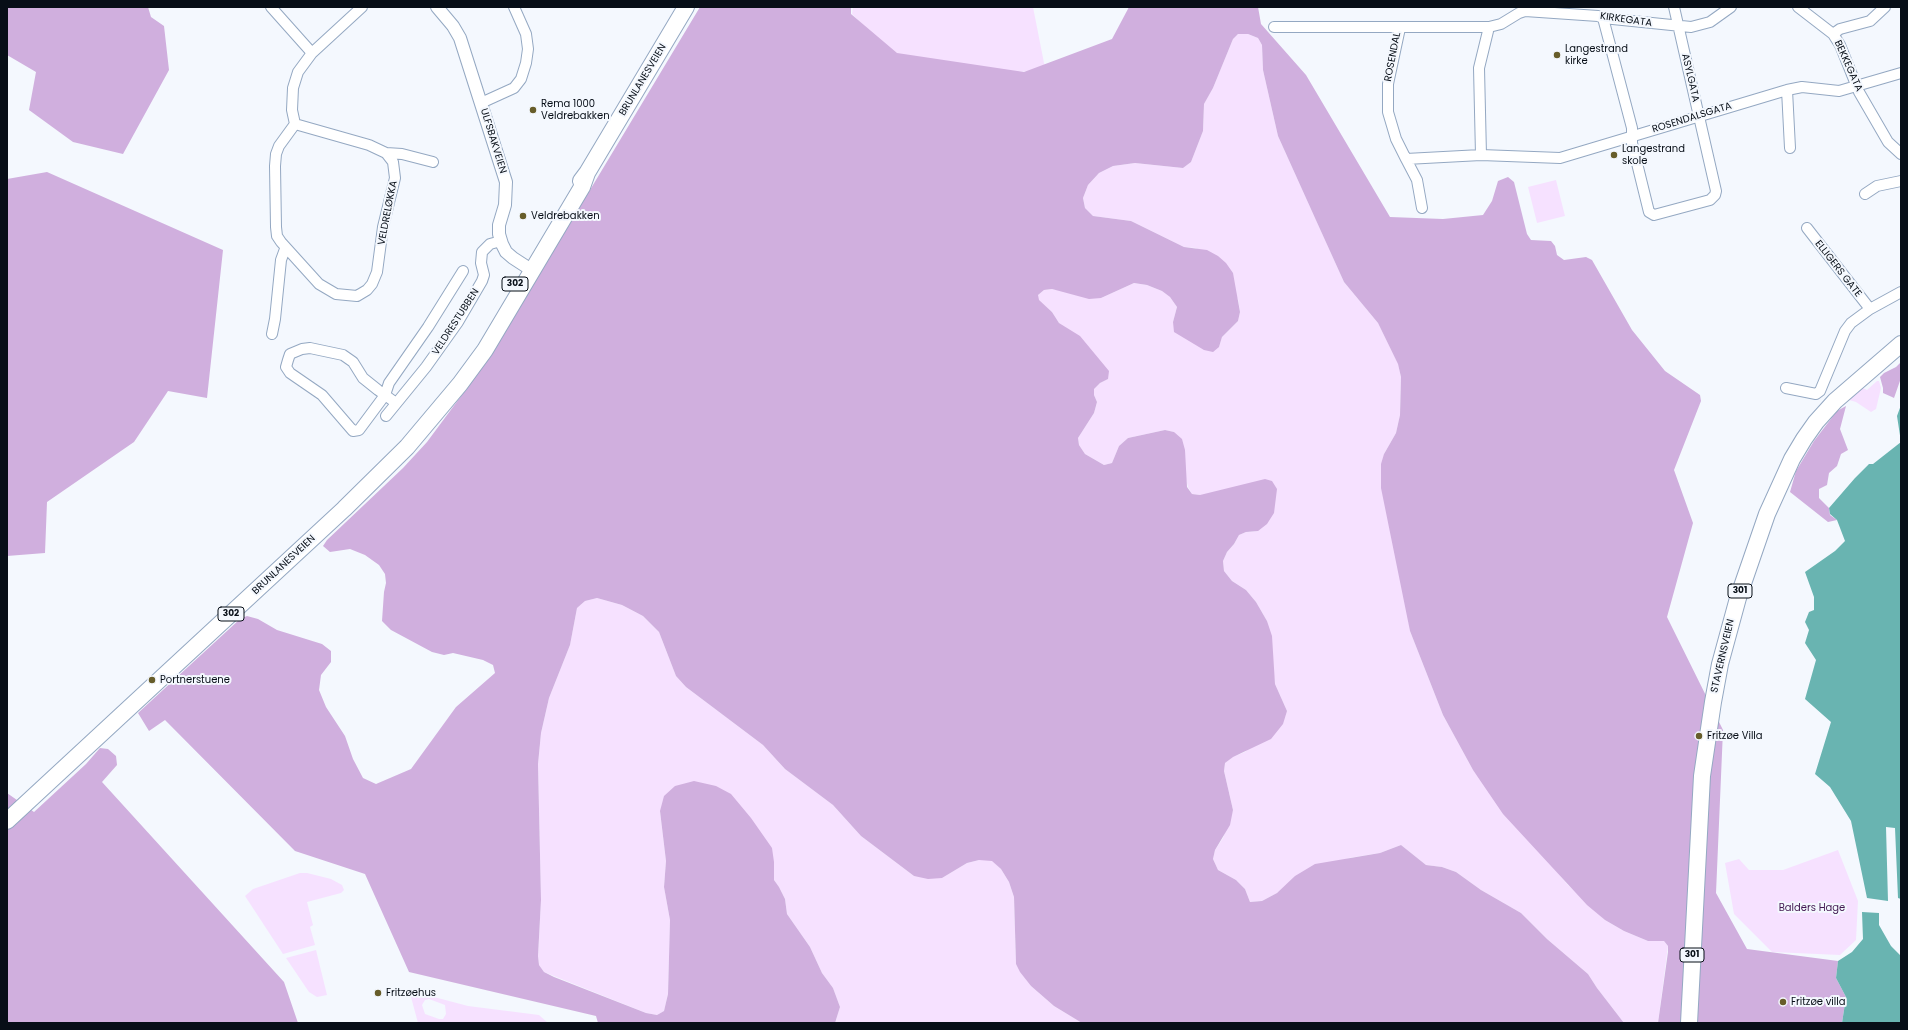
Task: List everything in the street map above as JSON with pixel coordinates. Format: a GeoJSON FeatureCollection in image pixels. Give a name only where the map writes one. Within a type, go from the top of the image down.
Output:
{"type":"FeatureCollection","features":[{"type":"Feature","properties":{"kind":"main road","name":"BRUNLANESVEIEN"},"geometry":{"type":"LineString","coordinates":[[7,821],[384,471],[407,446],[447,398],[455,381],[582,187],[587,173],[686,7]]}},
{"type":"Feature","properties":{"kind":"main road","name":"STAVERNSVEIEN"},"geometry":{"type":"LineString","coordinates":[[1689,1023],[1699,822],[1704,762],[1720,664],[1740,590],[1767,514],[1792,460],[1804,439],[1835,400],[1901,344]]}},
{"type":"Feature","properties":{"kind":"street"},"geometry":{"type":"LineString","coordinates":[[271,7],[312,53]]}},
{"type":"Feature","properties":{"kind":"street"},"geometry":{"type":"LineString","coordinates":[[362,7],[303,63],[294,81],[292,110],[295,124],[369,146],[386,153],[397,153],[433,162]]}},
{"type":"Feature","properties":{"kind":"street","name":"ULFSBAKVEIEN"},"geometry":{"type":"LineString","coordinates":[[437,7],[453,26],[460,38],[506,182],[505,204],[499,225],[501,241]]}},
{"type":"Feature","properties":{"kind":"street"},"geometry":{"type":"LineString","coordinates":[[481,104],[514,88],[521,79],[526,63],[528,49],[526,34],[514,7]]}},
{"type":"Feature","properties":{"kind":"street","name":"ASYLGATA"},"geometry":{"type":"LineString","coordinates":[[1631,137],[1650,213],[1654,214],[1710,200],[1715,195],[1716,188],[1674,7]]}},
{"type":"Feature","properties":{"kind":"street","name":"KIRKEGATA"},"geometry":{"type":"LineString","coordinates":[[1400,28],[1489,26],[1501,24],[1525,11],[1599,14],[1690,28],[1704,25],[1731,7]]}},
{"type":"Feature","properties":{"kind":"street","name":"BEKKEGATA"},"geometry":{"type":"LineString","coordinates":[[1798,7],[1833,34],[1840,44],[1856,86],[1888,142],[1901,154]]}},
{"type":"Feature","properties":{"kind":"street"},"geometry":{"type":"LineString","coordinates":[[1833,34],[1840,29],[1870,21],[1885,7]]}},
{"type":"Feature","properties":{"kind":"street"},"geometry":{"type":"LineString","coordinates":[[1599,14],[1632,128],[1631,137]]}},
{"type":"Feature","properties":{"kind":"street"},"geometry":{"type":"LineString","coordinates":[[1406,158],[1481,155],[1479,68],[1489,26]]}},
{"type":"Feature","properties":{"kind":"street","name":"ROSENDAL"},"geometry":{"type":"LineString","coordinates":[[1274,27],[1400,28],[1388,84],[1388,112],[1396,139],[1417,180],[1422,208]]}},
{"type":"Feature","properties":{"kind":"street","name":"ROSENDALSGATA"},"geometry":{"type":"LineString","coordinates":[[1481,155],[1560,158],[1787,90],[1802,87],[1835,91],[1901,73]]}},
{"type":"Feature","properties":{"kind":"street"},"geometry":{"type":"LineString","coordinates":[[1787,90],[1790,148]]}},
{"type":"Feature","properties":{"kind":"street","name":"VELDRELØKKA"},"geometry":{"type":"LineString","coordinates":[[295,124],[281,142],[276,160],[277,236],[285,249],[319,284],[336,294],[357,296],[367,290],[372,284],[377,272],[383,227],[395,178],[393,162],[386,153]]}},
{"type":"Feature","properties":{"kind":"street"},"geometry":{"type":"LineString","coordinates":[[1865,194],[1877,186],[1901,181]]}},
{"type":"Feature","properties":{"kind":"street","name":"ELLIGERS GATE"},"geometry":{"type":"LineString","coordinates":[[1807,228],[1870,310]]}},
{"type":"Feature","properties":{"kind":"street"},"geometry":{"type":"LineString","coordinates":[[501,241],[506,252],[530,268]]}},
{"type":"Feature","properties":{"kind":"street","name":"VELDRESTUBBEN"},"geometry":{"type":"LineString","coordinates":[[386,416],[438,352],[478,289],[484,275],[480,263],[482,252],[490,244],[501,241]]}},
{"type":"Feature","properties":{"kind":"street"},"geometry":{"type":"LineString","coordinates":[[272,334],[281,260],[285,249]]}},
{"type":"Feature","properties":{"kind":"street"},"geometry":{"type":"LineString","coordinates":[[396,403],[385,395],[363,378],[353,362],[343,355],[310,348],[302,349],[290,354],[286,367],[290,373],[322,395],[354,431],[358,430],[385,395],[389,383],[428,327],[463,271]]}},
{"type":"Feature","properties":{"kind":"street"},"geometry":{"type":"LineString","coordinates":[[1786,388],[1812,395],[1820,391],[1845,331],[1851,322],[1901,292]]}},
{"type":"Feature","properties":{"kind":"green space"},"geometry":{"type":"Polygon","coordinates":[[[853,7],[1033,7],[1046,67],[1034,71],[1002,73],[896,58],[852,14],[853,7]]]}},
{"type":"Feature","properties":{"kind":"green space"},"geometry":{"type":"Polygon","coordinates":[[[1238,34],[1248,34],[1258,38],[1262,45],[1263,70],[1278,136],[1344,282],[1378,323],[1398,363],[1401,377],[1400,415],[1396,433],[1384,454],[1410,631],[1443,715],[1473,770],[1567,884],[1605,920],[1624,931],[1648,941],[1664,941],[1668,946],[1658,1023],[1624,1023],[1588,974],[1547,939],[1521,913],[1481,890],[1456,872],[1442,867],[1426,865],[1401,845],[1380,853],[1349,858],[1286,886],[1262,901],[1250,902],[1245,889],[1236,880],[1218,870],[1213,859],[1215,850],[1223,838],[1233,810],[1224,771],[1225,763],[1232,757],[1245,752],[1287,711],[1275,684],[1267,621],[1256,602],[1246,590],[1232,581],[1224,571],[1223,561],[1227,552],[1239,535],[1246,532],[1258,531],[1200,495],[1192,494],[1188,487],[1174,432],[1165,430],[1128,438],[1119,446],[1112,463],[1104,465],[1085,454],[1079,445],[1078,438],[1094,413],[1097,402],[1094,395],[1094,389],[1100,383],[1108,379],[1069,330],[1059,323],[1052,312],[1038,300],[1038,295],[1044,290],[1052,289],[1101,298],[1134,283],[1147,285],[1162,291],[1170,297],[1177,307],[1173,322],[1219,347],[1222,337],[1238,321],[1240,312],[1238,299],[1196,248],[1184,247],[1131,221],[1093,216],[1085,208],[1083,198],[1088,185],[1099,173],[1113,166],[1135,163],[1183,168],[1191,162],[1203,131],[1204,104],[1213,88],[1233,39],[1238,34]]]}},
{"type":"Feature","properties":{"kind":"green space"},"geometry":{"type":"Polygon","coordinates":[[[1556,180],[1565,216],[1537,223],[1528,187],[1556,180]]]}},
{"type":"Feature","properties":{"kind":"green space"},"geometry":{"type":"Polygon","coordinates":[[[1879,381],[1881,388],[1876,409],[1871,412],[1856,402],[1849,400],[1863,388],[1867,390],[1879,381]]]}},
{"type":"Feature","properties":{"kind":"green space"},"geometry":{"type":"Polygon","coordinates":[[[597,598],[622,605],[643,616],[659,632],[676,676],[686,687],[763,745],[785,769],[833,805],[861,836],[914,876],[942,878],[967,863],[979,860],[992,860],[1001,869],[1009,882],[1014,897],[1016,964],[1031,986],[1054,1006],[1082,1023],[835,1023],[840,1007],[833,988],[822,973],[810,947],[787,914],[785,899],[774,880],[774,862],[660,811],[666,861],[664,887],[670,920],[668,994],[664,1011],[657,1015],[646,1013],[544,972],[539,965],[538,956],[541,900],[538,764],[541,733],[549,698],[570,645],[577,608],[585,601],[597,598]]]}},
{"type":"Feature","properties":{"kind":"green space","name":"Balders Hage"},"geometry":{"type":"Polygon","coordinates":[[[1838,850],[1858,901],[1856,940],[1840,955],[1772,952],[1734,914],[1725,863],[1739,859],[1749,870],[1783,870],[1838,850]]]}},
{"type":"Feature","properties":{"kind":"green space"},"geometry":{"type":"Polygon","coordinates":[[[300,873],[307,873],[331,879],[342,885],[344,890],[341,893],[307,902],[313,925],[310,927],[315,945],[283,954],[245,896],[253,889],[300,873]]]}},
{"type":"Feature","properties":{"kind":"green space"},"geometry":{"type":"Polygon","coordinates":[[[316,950],[327,995],[317,997],[309,992],[286,958],[316,950]]]}},
{"type":"Feature","properties":{"kind":"green space"},"geometry":{"type":"Polygon","coordinates":[[[411,997],[434,997],[468,1006],[539,1015],[548,1023],[418,1023],[411,997]],[[429,999],[425,1000],[422,1005],[425,1014],[443,1019],[446,1014],[445,1005],[429,999]]]}},
{"type":"Feature","properties":{"kind":"shaded area"},"geometry":{"type":"Polygon","coordinates":[[[7,7],[148,7],[151,17],[164,26],[169,70],[123,154],[73,142],[29,110],[36,72],[7,55],[7,7]]]}},
{"type":"Feature","properties":{"kind":"shaded area"},"geometry":{"type":"Polygon","coordinates":[[[700,7],[851,7],[851,14],[897,53],[1024,72],[1112,39],[1129,7],[1258,7],[1261,24],[1306,75],[1390,217],[1443,219],[1483,215],[1492,201],[1498,181],[1508,177],[1514,182],[1527,234],[1531,240],[1551,241],[1555,246],[1557,255],[1564,260],[1586,257],[1592,260],[1632,330],[1665,371],[1700,395],[1701,401],[1674,470],[1693,523],[1667,617],[1723,730],[1716,893],[1747,949],[1838,961],[1836,978],[1846,997],[1842,1023],[1658,1023],[1668,946],[1664,941],[1648,941],[1624,931],[1605,920],[1587,905],[1503,814],[1473,770],[1443,715],[1410,631],[1381,488],[1381,464],[1384,454],[1396,433],[1400,415],[1401,377],[1398,364],[1378,323],[1344,282],[1278,136],[1263,70],[1262,45],[1258,38],[1248,34],[1238,34],[1233,39],[1213,88],[1204,104],[1203,131],[1191,162],[1183,168],[1135,163],[1113,166],[1099,173],[1088,185],[1083,198],[1085,208],[1093,216],[1131,221],[1184,247],[1207,250],[1218,256],[1226,263],[1233,273],[1240,312],[1238,321],[1222,337],[1219,347],[1213,352],[1204,350],[1174,332],[1173,322],[1177,307],[1170,297],[1162,291],[1147,285],[1134,283],[1101,298],[1089,299],[1052,289],[1044,290],[1038,295],[1039,300],[1052,312],[1059,323],[1080,336],[1109,371],[1108,379],[1100,383],[1094,389],[1094,395],[1097,402],[1094,413],[1078,438],[1079,445],[1085,454],[1104,465],[1112,463],[1119,446],[1128,438],[1165,430],[1174,432],[1182,439],[1185,450],[1187,487],[1192,494],[1200,495],[1265,479],[1272,481],[1277,489],[1274,513],[1267,524],[1258,531],[1246,532],[1239,535],[1227,552],[1223,561],[1224,571],[1232,581],[1246,590],[1256,602],[1267,621],[1272,636],[1275,684],[1287,711],[1283,724],[1271,739],[1233,757],[1225,763],[1224,771],[1233,810],[1230,825],[1215,850],[1213,859],[1218,870],[1236,880],[1245,889],[1250,902],[1262,901],[1277,893],[1295,876],[1315,864],[1380,853],[1401,845],[1426,865],[1442,867],[1456,872],[1481,890],[1521,913],[1547,939],[1588,974],[1624,1023],[1082,1023],[1054,1006],[1031,986],[1020,972],[1016,964],[1014,897],[1009,882],[1001,869],[992,861],[979,860],[967,863],[942,878],[928,879],[914,876],[861,836],[833,805],[785,769],[763,745],[686,687],[676,676],[659,632],[643,616],[622,605],[597,598],[585,601],[577,608],[570,645],[549,698],[541,733],[538,764],[541,900],[538,956],[539,965],[544,972],[554,977],[646,1013],[657,1015],[664,1011],[668,994],[670,920],[664,887],[666,861],[660,811],[664,796],[675,786],[694,781],[716,786],[731,794],[751,818],[772,848],[774,880],[785,899],[787,914],[810,947],[822,973],[833,988],[840,1007],[835,1023],[598,1023],[596,1016],[409,972],[365,874],[295,851],[165,720],[149,731],[138,713],[240,619],[247,616],[258,619],[277,630],[322,644],[331,651],[331,662],[321,675],[319,690],[326,707],[345,736],[353,759],[363,778],[376,784],[411,769],[456,707],[495,673],[493,665],[483,660],[453,653],[444,655],[432,652],[391,630],[382,621],[386,583],[385,574],[379,565],[365,555],[350,549],[330,552],[323,546],[327,540],[403,468],[427,442],[473,380],[516,313],[700,7]]]}},
{"type":"Feature","properties":{"kind":"shaded area"},"geometry":{"type":"Polygon","coordinates":[[[47,172],[223,250],[207,398],[168,391],[134,442],[47,502],[45,553],[7,556],[7,179],[47,172]]]}},
{"type":"Feature","properties":{"kind":"shaded area"},"geometry":{"type":"Polygon","coordinates":[[[1901,362],[1901,378],[1894,398],[1883,393],[1880,377],[1901,362]]]}},
{"type":"Feature","properties":{"kind":"shaded area"},"geometry":{"type":"Polygon","coordinates":[[[1846,406],[1840,429],[1848,450],[1841,454],[1837,466],[1829,473],[1827,485],[1819,489],[1819,498],[1829,508],[1830,515],[1837,520],[1828,522],[1790,492],[1796,471],[1814,441],[1837,411],[1846,406]]]}},
{"type":"Feature","properties":{"kind":"shaded area"},"geometry":{"type":"Polygon","coordinates":[[[100,748],[108,749],[116,756],[117,765],[102,782],[284,982],[298,1023],[7,1023],[7,793],[34,812],[86,764],[100,748]]]}},
{"type":"Feature","properties":{"kind":"water"},"geometry":{"type":"Polygon","coordinates":[[[1901,405],[1901,442],[1897,416],[1901,405]]]}},
{"type":"Feature","properties":{"kind":"water"},"geometry":{"type":"Polygon","coordinates":[[[1901,442],[1901,899],[1898,898],[1895,828],[1886,827],[1888,901],[1867,898],[1851,821],[1830,787],[1815,774],[1831,722],[1805,699],[1816,660],[1805,643],[1809,630],[1805,622],[1809,612],[1814,610],[1814,597],[1805,572],[1835,551],[1845,541],[1837,520],[1830,514],[1829,508],[1869,464],[1873,464],[1901,442]]]}},
{"type":"Feature","properties":{"kind":"water"},"geometry":{"type":"Polygon","coordinates":[[[1862,912],[1879,913],[1879,925],[1891,946],[1901,956],[1901,1023],[1842,1023],[1846,997],[1836,978],[1838,961],[1852,952],[1863,939],[1862,912]]]}},
{"type":"Feature","properties":{"kind":"place","name":"Langestrand kirke"},"geometry":{"type":"Point","coordinates":[1557,55]}},
{"type":"Feature","properties":{"kind":"place","name":"Rema 1000 Veldrebakken"},"geometry":{"type":"Point","coordinates":[533,110]}},
{"type":"Feature","properties":{"kind":"place","name":"Langestrand skole"},"geometry":{"type":"Point","coordinates":[1614,155]}},
{"type":"Feature","properties":{"kind":"place","name":"Veldrebakken"},"geometry":{"type":"Point","coordinates":[523,216]}},
{"type":"Feature","properties":{"kind":"place","name":"Portnerstuene"},"geometry":{"type":"Point","coordinates":[152,680]}},
{"type":"Feature","properties":{"kind":"place","name":"Fritzøe Villa"},"geometry":{"type":"Point","coordinates":[1699,736]}},
{"type":"Feature","properties":{"kind":"place","name":"Fritzøehus"},"geometry":{"type":"Point","coordinates":[378,993]}},
{"type":"Feature","properties":{"kind":"place","name":"Fritzøe villa"},"geometry":{"type":"Point","coordinates":[1783,1002]}}]}
